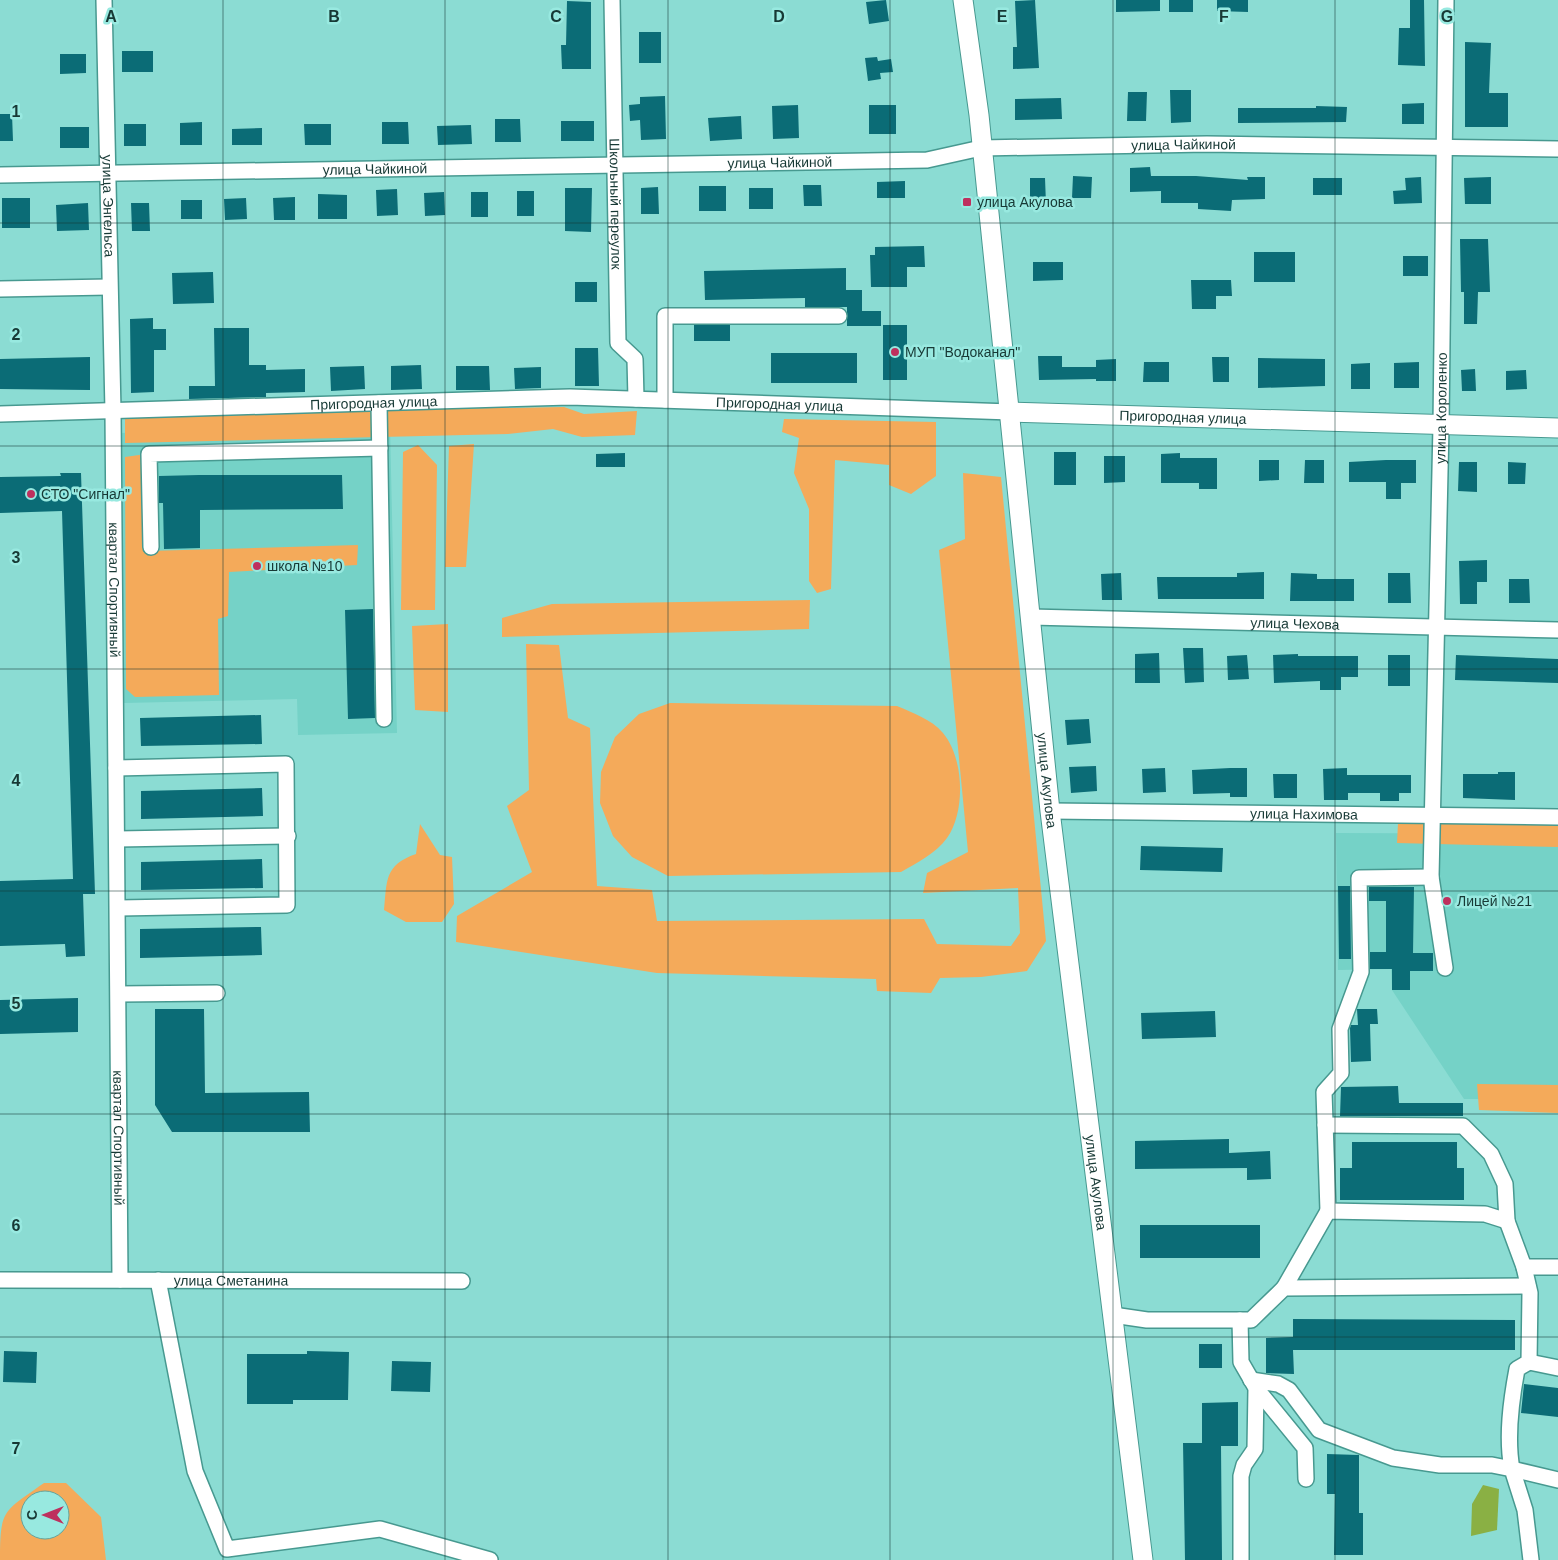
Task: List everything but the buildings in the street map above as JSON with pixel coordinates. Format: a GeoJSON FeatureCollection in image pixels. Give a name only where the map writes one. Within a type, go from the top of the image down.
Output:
{"type":"FeatureCollection","features":[{"type":"Feature","properties":{"kind":"main road","name":"улица Акулова"},"geometry":{"type":"LineString","coordinates":[[963,0],[1011,412],[1050,811],[1143,1560]]}},
{"type":"Feature","properties":{"kind":"main road","name":"Пригородная улица"},"geometry":{"type":"LineString","coordinates":[[1011,412],[1558,428]]}},
{"type":"Feature","properties":{"kind":"street","name":"улица Энгельса"},"geometry":{"type":"LineString","coordinates":[[104,0],[113,412]]}},
{"type":"Feature","properties":{"kind":"street","name":"Школьный переулок"},"geometry":{"type":"LineString","coordinates":[[612,0],[618,344],[635,359],[636,400]]}},
{"type":"Feature","properties":{"kind":"street","name":"улица Короленко"},"geometry":{"type":"LineString","coordinates":[[1445,968],[1431,877],[1435,627],[1441,426],[1446,0]]}},
{"type":"Feature","properties":{"kind":"street","name":"улица Чайкиной"},"geometry":{"type":"LineString","coordinates":[[0,175],[927,160],[981,148],[1208,144],[1558,148]]}},
{"type":"Feature","properties":{"kind":"street"},"geometry":{"type":"LineString","coordinates":[[0,288],[109,287]]}},
{"type":"Feature","properties":{"kind":"street"},"geometry":{"type":"LineString","coordinates":[[665,400],[665,316],[839,316]]}},
{"type":"Feature","properties":{"kind":"street","name":"Пригородная улица"},"geometry":{"type":"LineString","coordinates":[[0,414],[570,397],[1011,412]]}},
{"type":"Feature","properties":{"kind":"street"},"geometry":{"type":"LineString","coordinates":[[379,403],[384,719]]}},
{"type":"Feature","properties":{"kind":"street","name":"квартал Спортивный"},"geometry":{"type":"LineString","coordinates":[[113,412],[118,839],[120,1280]]}},
{"type":"Feature","properties":{"kind":"street"},"geometry":{"type":"LineString","coordinates":[[151,547],[149,454],[380,448]]}},
{"type":"Feature","properties":{"kind":"street","name":"улица Чехова"},"geometry":{"type":"LineString","coordinates":[[1031,617],[1558,630]]}},
{"type":"Feature","properties":{"kind":"street"},"geometry":{"type":"LineString","coordinates":[[116,768],[286,764],[288,836],[287,905],[118,908]]}},
{"type":"Feature","properties":{"kind":"street","name":"улица Нахимова"},"geometry":{"type":"LineString","coordinates":[[1050,811],[1558,817]]}},
{"type":"Feature","properties":{"kind":"street"},"geometry":{"type":"LineString","coordinates":[[118,839],[288,836]]}},
{"type":"Feature","properties":{"kind":"street"},"geometry":{"type":"LineString","coordinates":[[1113,1315],[1147,1320],[1252,1320],[1284,1288],[1328,1211],[1324,1092],[1341,1073],[1340,1029],[1361,972],[1359,878],[1431,877]]}},
{"type":"Feature","properties":{"kind":"street"},"geometry":{"type":"LineString","coordinates":[[119,994],[217,993]]}},
{"type":"Feature","properties":{"kind":"street"},"geometry":{"type":"LineString","coordinates":[[1325,1125],[1463,1126],[1491,1154],[1505,1184],[1507,1220],[1524,1267],[1528,1286],[1529,1362]]}},
{"type":"Feature","properties":{"kind":"street"},"geometry":{"type":"LineString","coordinates":[[1328,1211],[1485,1214],[1507,1220]]}},
{"type":"Feature","properties":{"kind":"street"},"geometry":{"type":"LineString","coordinates":[[1524,1267],[1558,1267]]}},
{"type":"Feature","properties":{"kind":"street","name":"улица Сметанина"},"geometry":{"type":"LineString","coordinates":[[0,1280],[462,1281]]}},
{"type":"Feature","properties":{"kind":"street"},"geometry":{"type":"LineString","coordinates":[[158,1280],[195,1471],[227,1549],[380,1529],[490,1560]]}},
{"type":"Feature","properties":{"kind":"street"},"geometry":{"type":"LineString","coordinates":[[1284,1288],[1528,1286]]}},
{"type":"Feature","properties":{"kind":"street"},"geometry":{"type":"LineString","coordinates":[[1240,1320],[1241,1362],[1254,1384],[1305,1448],[1306,1479]]}},
{"type":"Feature","properties":{"kind":"street"},"geometry":{"type":"LineString","coordinates":[[1531,1560],[1525,1510],[1512,1469],[1508,1448],[1514,1384],[1517,1369],[1529,1362],[1558,1368]]}},
{"type":"Feature","properties":{"kind":"street"},"geometry":{"type":"LineString","coordinates":[[1254,1384],[1278,1384],[1289,1390],[1319,1430],[1393,1458],[1440,1465],[1492,1465],[1558,1480]]}},
{"type":"Feature","properties":{"kind":"street"},"geometry":{"type":"LineString","coordinates":[[1241,1560],[1241,1476],[1244,1465],[1255,1449],[1254,1384]]}},
{"type":"Feature","properties":{"kind":"shaded area"},"geometry":{"type":"Polygon","coordinates":[[[564,407],[584,414],[637,411],[635,435],[582,437],[553,429],[508,434],[125,443],[125,414],[564,407]]]}},
{"type":"Feature","properties":{"kind":"shaded area"},"geometry":{"type":"Polygon","coordinates":[[[784,419],[936,422],[936,476],[911,494],[889,485],[889,465],[835,460],[831,589],[817,593],[809,581],[809,509],[794,473],[799,438],[782,432],[784,419]]]}},
{"type":"Feature","properties":{"kind":"shaded area","name":"школа №10"},"geometry":{"type":"Polygon","coordinates":[[[390,427],[397,733],[298,735],[297,699],[124,703],[118,433],[390,427]]]}},
{"type":"Feature","properties":{"kind":"shaded area"},"geometry":{"type":"Polygon","coordinates":[[[474,444],[466,567],[445,567],[449,446],[474,444]]]}},
{"type":"Feature","properties":{"kind":"shaded area"},"geometry":{"type":"Polygon","coordinates":[[[418,445],[437,465],[435,610],[401,610],[403,452],[418,445]]]}},
{"type":"Feature","properties":{"kind":"shaded area"},"geometry":{"type":"Polygon","coordinates":[[[146,454],[147,551],[358,545],[357,565],[229,572],[228,616],[218,619],[219,695],[135,697],[126,689],[125,457],[146,454]]]}},
{"type":"Feature","properties":{"kind":"shaded area"},"geometry":{"type":"Polygon","coordinates":[[[963,473],[1001,477],[1046,941],[1027,971],[981,977],[940,978],[931,993],[877,991],[876,979],[657,973],[456,942],[457,916],[532,872],[507,806],[529,790],[526,644],[559,645],[568,718],[590,728],[597,886],[652,890],[657,921],[924,919],[937,944],[1011,946],[1020,933],[1018,888],[923,893],[927,873],[968,852],[939,550],[965,539],[963,473]]]}},
{"type":"Feature","properties":{"kind":"shaded area"},"geometry":{"type":"Polygon","coordinates":[[[810,600],[809,629],[502,637],[502,618],[552,604],[810,600]]]}},
{"type":"Feature","properties":{"kind":"shaded area"},"geometry":{"type":"Polygon","coordinates":[[[448,624],[448,712],[415,710],[412,626],[448,624]]]}},
{"type":"Feature","properties":{"kind":"shaded area"},"geometry":{"type":"Polygon","coordinates":[[[670,703],[897,706],[909,711],[938,728],[950,744],[955,756],[959,770],[960,800],[953,827],[947,838],[937,848],[901,872],[668,876],[632,857],[613,836],[600,803],[601,772],[615,737],[639,714],[670,703]]]}},
{"type":"Feature","properties":{"kind":"shaded area"},"geometry":{"type":"Polygon","coordinates":[[[1398,823],[1558,823],[1558,847],[1397,843],[1398,823]]]}},
{"type":"Feature","properties":{"kind":"shaded area"},"geometry":{"type":"Polygon","coordinates":[[[420,824],[440,855],[452,857],[454,904],[442,922],[406,922],[384,910],[389,875],[398,863],[416,854],[420,824]]]}},
{"type":"Feature","properties":{"kind":"shaded area","name":"Лицей №21"},"geometry":{"type":"Polygon","coordinates":[[[1336,833],[1558,834],[1558,1099],[1464,1099],[1392,990],[1391,969],[1338,970],[1336,833]]]}},
{"type":"Feature","properties":{"kind":"shaded area"},"geometry":{"type":"Polygon","coordinates":[[[1477,1084],[1558,1085],[1558,1113],[1479,1110],[1477,1084]]]}},
{"type":"Feature","properties":{"kind":"shaded area"},"geometry":{"type":"Polygon","coordinates":[[[44,1483],[66,1483],[101,1517],[106,1560],[0,1560],[3,1521],[7,1513],[20,1500],[20,1540],[70,1540],[70,1490],[34,1490],[44,1483]]]}},
{"type":"Feature","properties":{"kind":"shaded area"},"geometry":{"type":"Polygon","coordinates":[[[1483,1485],[1499,1489],[1497,1530],[1471,1536],[1472,1504],[1483,1485]]]}},
{"type":"Feature","properties":{"kind":"place","name":"улица Акулова"},"geometry":{"type":"Point","coordinates":[967,202]}},
{"type":"Feature","properties":{"kind":"place","name":"МУП \"Водоканал\""},"geometry":{"type":"Point","coordinates":[895,352]}},
{"type":"Feature","properties":{"kind":"place","name":"СТО \"Сигнал\""},"geometry":{"type":"Point","coordinates":[31,494]}},
{"type":"Feature","properties":{"kind":"place","name":"школа №10"},"geometry":{"type":"Point","coordinates":[257,566]}},
{"type":"Feature","properties":{"kind":"place","name":"Лицей №21"},"geometry":{"type":"Point","coordinates":[1447,901]}}]}
